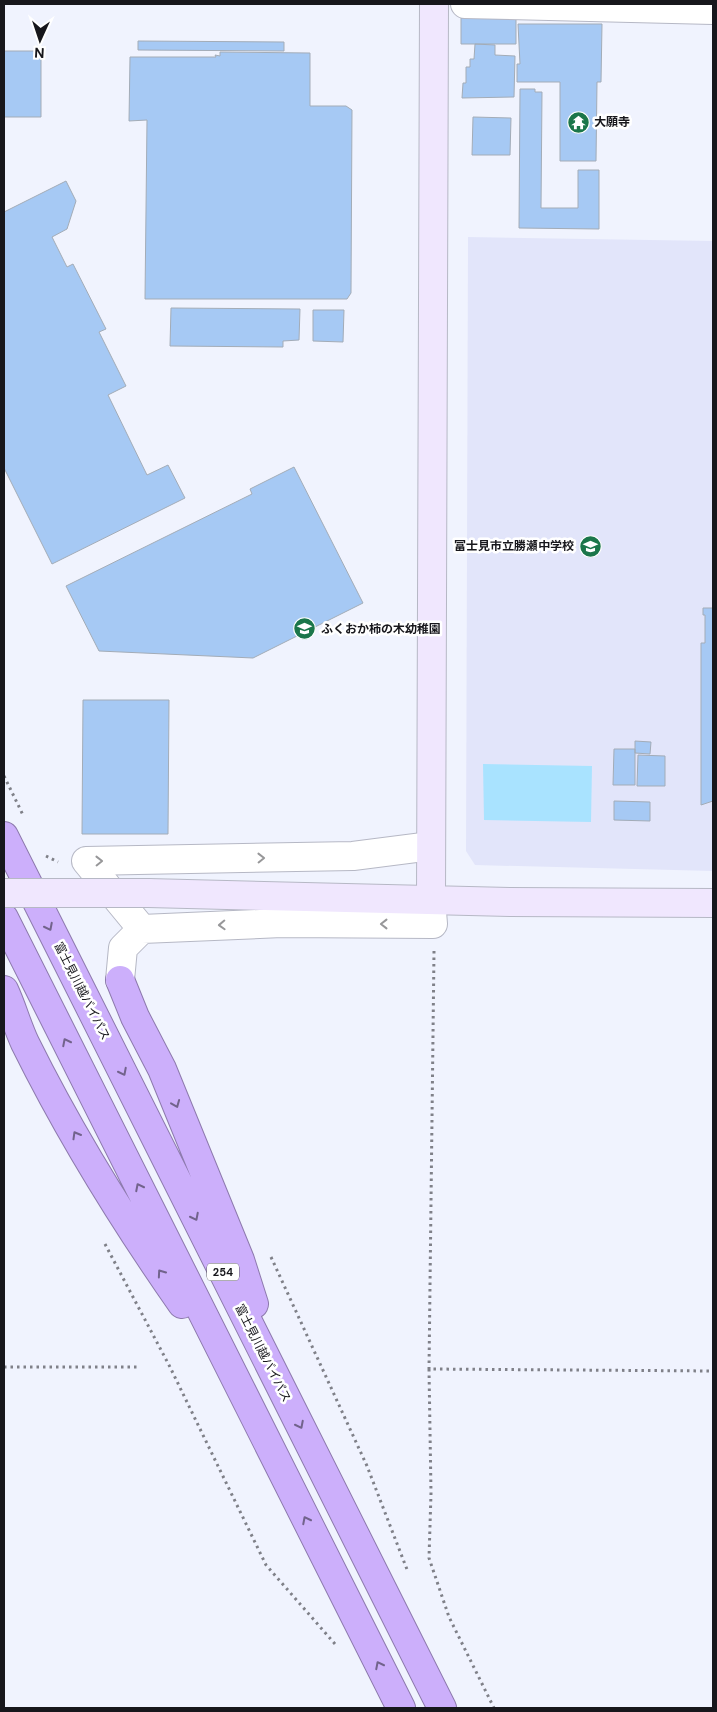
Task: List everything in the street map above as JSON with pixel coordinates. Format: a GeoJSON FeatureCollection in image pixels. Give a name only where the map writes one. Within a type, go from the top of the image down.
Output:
{"type":"FeatureCollection","features":[{"type":"Feature","properties":{"kind":"highway","name":"富士見川越バイパス"},"geometry":{"type":"LineString","coordinates":[[4,836],[442,1708]]}},
{"type":"Feature","properties":{"kind":"highway","name":"254"},"geometry":{"type":"LineString","coordinates":[[4,918],[401,1708]]}},
{"type":"Feature","properties":{"kind":"highway","name":"254"},"geometry":{"type":"LineString","coordinates":[[120,980],[135,1017],[162,1069],[240,1260],[280,1384]]}},
{"type":"Feature","properties":{"kind":"highway","name":"254"},"geometry":{"type":"LineString","coordinates":[[4,990],[25,1042],[106,1189],[132,1232],[238,1385]]}},
{"type":"Feature","properties":{"kind":"street"},"geometry":{"type":"LineString","coordinates":[[432,912],[434,4]]}},
{"type":"Feature","properties":{"kind":"street"},"geometry":{"type":"LineString","coordinates":[[465,4],[713,10]]}},
{"type":"Feature","properties":{"kind":"street"},"geometry":{"type":"LineString","coordinates":[[142,929],[86,861],[353,856],[431,846]]}},
{"type":"Feature","properties":{"kind":"street"},"geometry":{"type":"LineString","coordinates":[[4,893],[311,896],[432,912]]}},
{"type":"Feature","properties":{"kind":"street"},"geometry":{"type":"LineString","coordinates":[[120,980],[123,948],[142,929],[282,923],[432,912],[510,902],[713,903]]}},
{"type":"Feature","properties":{"kind":"path"},"geometry":{"type":"LineString","coordinates":[[432,912],[429,1558],[448,1617],[494,1708]]}},
{"type":"Feature","properties":{"kind":"path"},"geometry":{"type":"LineString","coordinates":[[100,1236],[170,1367],[266,1565],[336,1645]]}},
{"type":"Feature","properties":{"kind":"path"},"geometry":{"type":"LineString","coordinates":[[4,1367],[139,1367]]}},
{"type":"Feature","properties":{"kind":"path"},"geometry":{"type":"LineString","coordinates":[[429,1369],[713,1371]]}},
{"type":"Feature","properties":{"kind":"shaded area","name":"富士見市立勝瀬中学校"},"geometry":{"type":"Polygon","coordinates":[[[468,237],[713,241],[713,871],[475,865],[466,851],[468,237]]]}},
{"type":"Feature","properties":{"kind":"water"},"geometry":{"type":"Polygon","coordinates":[[[483,764],[592,766],[591,822],[484,820],[483,764]]]}},
{"type":"Feature","properties":{"kind":"building"},"geometry":{"type":"Polygon","coordinates":[[[461,18],[516,19],[516,44],[461,44],[461,18]]]}},
{"type":"Feature","properties":{"kind":"building","name":"大願寺"},"geometry":{"type":"Polygon","coordinates":[[[518,24],[602,24],[601,82],[597,82],[596,161],[560,161],[560,82],[517,82],[517,64],[520,64],[518,24]]]}},
{"type":"Feature","properties":{"kind":"building"},"geometry":{"type":"Polygon","coordinates":[[[138,41],[284,42],[284,51],[138,50],[138,41]]]}},
{"type":"Feature","properties":{"kind":"building"},"geometry":{"type":"Polygon","coordinates":[[[475,44],[495,45],[495,55],[515,56],[514,97],[462,98],[463,83],[466,83],[466,67],[470,67],[470,59],[474,59],[475,44]]]}},
{"type":"Feature","properties":{"kind":"building"},"geometry":{"type":"Polygon","coordinates":[[[4,51],[41,51],[41,117],[4,117],[4,51]]]}},
{"type":"Feature","properties":{"kind":"building"},"geometry":{"type":"Polygon","coordinates":[[[220,52],[310,53],[310,106],[346,106],[352,110],[351,293],[347,299],[145,299],[147,120],[129,121],[130,57],[216,57],[215,55],[220,56],[220,52]]]}},
{"type":"Feature","properties":{"kind":"building"},"geometry":{"type":"Polygon","coordinates":[[[520,89],[535,89],[535,92],[542,92],[541,208],[578,208],[578,170],[599,170],[599,229],[519,228],[520,89]]]}},
{"type":"Feature","properties":{"kind":"building"},"geometry":{"type":"Polygon","coordinates":[[[473,117],[511,118],[510,155],[472,155],[473,117]]]}},
{"type":"Feature","properties":{"kind":"building"},"geometry":{"type":"Polygon","coordinates":[[[66,181],[76,201],[67,229],[52,237],[67,267],[73,264],[106,329],[99,332],[126,386],[108,395],[147,475],[168,465],[185,498],[52,564],[4,468],[4,212],[66,181]]]}},
{"type":"Feature","properties":{"kind":"building"},"geometry":{"type":"Polygon","coordinates":[[[171,308],[300,309],[299,340],[283,341],[283,347],[170,346],[171,308]]]}},
{"type":"Feature","properties":{"kind":"building"},"geometry":{"type":"Polygon","coordinates":[[[313,310],[344,310],[343,342],[313,341],[313,310]]]}},
{"type":"Feature","properties":{"kind":"building"},"geometry":{"type":"Polygon","coordinates":[[[294,467],[363,603],[253,658],[99,651],[66,586],[252,494],[250,489],[294,467]]]}},
{"type":"Feature","properties":{"kind":"building"},"geometry":{"type":"Polygon","coordinates":[[[703,608],[713,608],[713,801],[701,805],[701,643],[705,643],[705,615],[703,615],[703,608]]]}},
{"type":"Feature","properties":{"kind":"building"},"geometry":{"type":"Polygon","coordinates":[[[83,700],[169,700],[168,834],[82,834],[83,700]]]}},
{"type":"Feature","properties":{"kind":"building"},"geometry":{"type":"Polygon","coordinates":[[[635,741],[651,742],[650,754],[635,753],[635,741]]]}},
{"type":"Feature","properties":{"kind":"building"},"geometry":{"type":"Polygon","coordinates":[[[614,749],[635,749],[635,785],[613,785],[614,749]]]}},
{"type":"Feature","properties":{"kind":"building"},"geometry":{"type":"Polygon","coordinates":[[[638,755],[665,756],[665,786],[637,786],[638,755]]]}},
{"type":"Feature","properties":{"kind":"building"},"geometry":{"type":"Polygon","coordinates":[[[614,801],[650,802],[650,821],[614,820],[614,801]]]}},
{"type":"Feature","properties":{"kind":"place","name":"大願寺"},"geometry":{"type":"Point","coordinates":[578,122]}},
{"type":"Feature","properties":{"kind":"place","name":"富士見市立勝瀬中学校"},"geometry":{"type":"Point","coordinates":[590,546]}},
{"type":"Feature","properties":{"kind":"place","name":"ふくおか柿の木幼稚園"},"geometry":{"type":"Point","coordinates":[305,629]}}]}
